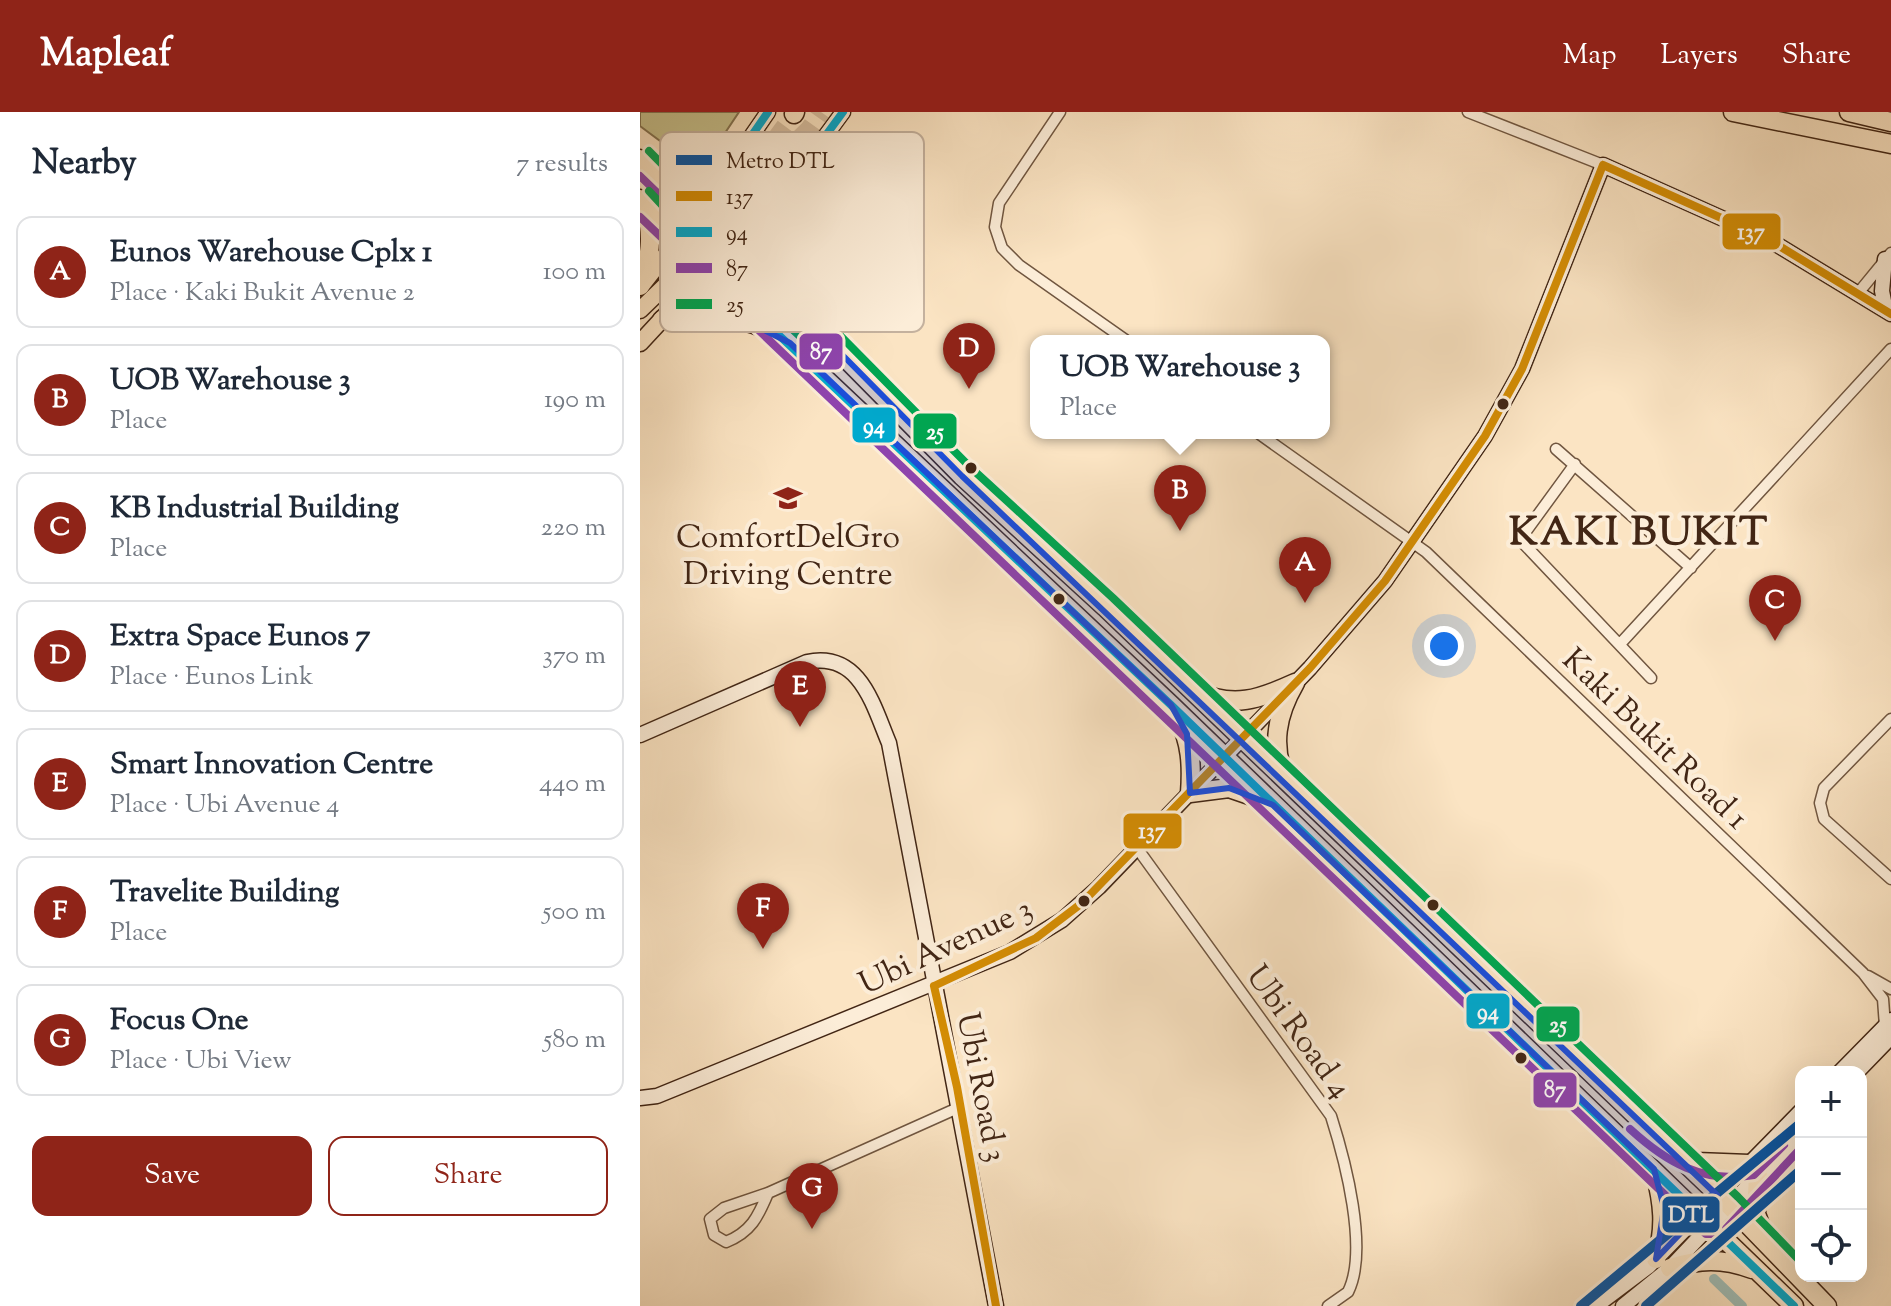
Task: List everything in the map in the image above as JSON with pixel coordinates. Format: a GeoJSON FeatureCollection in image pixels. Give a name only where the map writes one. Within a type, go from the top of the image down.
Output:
{"type":"FeatureCollection","features":[{"type":"Feature","properties":{"kind":"highway"},"geometry":{"type":"LineString","coordinates":[[1733,112],[1891,144]]}},
{"type":"Feature","properties":{"kind":"highway"},"geometry":{"type":"LineString","coordinates":[[1849,112],[1891,122]]}},
{"type":"Feature","properties":{"kind":"highway"},"geometry":{"type":"LineString","coordinates":[[1854,135],[1891,152]]}},
{"type":"Feature","properties":{"kind":"highway"},"geometry":{"type":"LineString","coordinates":[[645,164],[660,179]]}},
{"type":"Feature","properties":{"kind":"highway"},"geometry":{"type":"LineString","coordinates":[[642,201],[660,220]]}},
{"type":"Feature","properties":{"kind":"highway"},"geometry":{"type":"LineString","coordinates":[[640,286],[650,257],[652,232],[642,201]]}},
{"type":"Feature","properties":{"kind":"highway"},"geometry":{"type":"LineString","coordinates":[[768,332],[790,343]]}},
{"type":"Feature","properties":{"kind":"highway"},"geometry":{"type":"LineString","coordinates":[[778,332],[1171,705],[1794,1306]]}},
{"type":"Feature","properties":{"kind":"highway"},"geometry":{"type":"LineString","coordinates":[[820,332],[962,476],[1187,686],[1723,1201],[1827,1306]]}},
{"type":"Feature","properties":{"kind":"highway"},"geometry":{"type":"LineString","coordinates":[[1187,686],[1216,700],[1247,702],[1295,683]]}},
{"type":"Feature","properties":{"kind":"highway"},"geometry":{"type":"LineString","coordinates":[[1287,782],[1280,769],[1277,739],[1281,709],[1295,683]]}},
{"type":"Feature","properties":{"kind":"highway"},"geometry":{"type":"LineString","coordinates":[[1171,705],[1187,734],[1190,793],[1229,788],[1273,805]]}},
{"type":"Feature","properties":{"kind":"highway"},"geometry":{"type":"LineString","coordinates":[[1672,1152],[1697,1162],[1753,1170],[1756,1214],[1767,1245]]}},
{"type":"Feature","properties":{"kind":"highway"},"geometry":{"type":"LineString","coordinates":[[1654,1169],[1664,1208],[1663,1263],[1725,1259],[1758,1271]]}},
{"type":"Feature","properties":{"kind":"main road"},"geometry":{"type":"LineString","coordinates":[[640,286],[660,263]]}},
{"type":"Feature","properties":{"kind":"main road"},"geometry":{"type":"LineString","coordinates":[[640,310],[660,295]]}},
{"type":"Feature","properties":{"kind":"main road"},"geometry":{"type":"LineString","coordinates":[[640,343],[660,322]]}},
{"type":"Feature","properties":{"kind":"street"},"geometry":{"type":"LineString","coordinates":[[755,132],[768,112]]}},
{"type":"Feature","properties":{"kind":"street"},"geometry":{"type":"LineString","coordinates":[[828,132],[843,112]]}},
{"type":"Feature","properties":{"kind":"street"},"geometry":{"type":"LineString","coordinates":[[1060,112],[999,203],[995,227],[1002,248],[1019,265],[1118,335]]}},
{"type":"Feature","properties":{"kind":"street"},"geometry":{"type":"LineString","coordinates":[[1468,112],[1603,165],[1733,222],[1889,312]]}},
{"type":"Feature","properties":{"kind":"street","name":"Ubi Avenue 3"},"geometry":{"type":"LineString","coordinates":[[640,1098],[657,1096],[934,986],[1010,952],[1048,930],[1082,903],[1360,614],[1412,543],[1485,436],[1522,369],[1603,165]]}},
{"type":"Feature","properties":{"kind":"street"},"geometry":{"type":"LineString","coordinates":[[1859,292],[1888,256]]}},
{"type":"Feature","properties":{"kind":"street"},"geometry":{"type":"LineString","coordinates":[[1888,256],[1882,291],[1889,312]]}},
{"type":"Feature","properties":{"kind":"street"},"geometry":{"type":"LineString","coordinates":[[1620,644],[1891,349]]}},
{"type":"Feature","properties":{"kind":"street","name":"Kaki Bukit Road 1"},"geometry":{"type":"LineString","coordinates":[[1266,439],[1426,552],[1863,973],[1883,999],[1889,1028]]}},
{"type":"Feature","properties":{"kind":"street"},"geometry":{"type":"LineString","coordinates":[[1556,449],[1691,568]]}},
{"type":"Feature","properties":{"kind":"street"},"geometry":{"type":"LineString","coordinates":[[1575,464],[1524,534],[1523,543],[1651,678]]}},
{"type":"Feature","properties":{"kind":"street","name":"Ubi Road 3"},"geometry":{"type":"LineString","coordinates":[[640,735],[807,662],[834,662],[853,672],[863,682],[889,743],[996,1306]]}},
{"type":"Feature","properties":{"kind":"street"},"geometry":{"type":"LineString","coordinates":[[1891,719],[1824,788],[1820,803],[1824,819],[1884,876],[1891,879]]}},
{"type":"Feature","properties":{"kind":"street","name":"Ubi Road 4"},"geometry":{"type":"LineString","coordinates":[[1137,848],[1331,1116],[1343,1155],[1354,1231],[1355,1266],[1348,1292],[1328,1306]]}},
{"type":"Feature","properties":{"kind":"street","name":"Kaki Bukit Road 1"},"geometry":{"type":"LineString","coordinates":[[1863,973],[1891,989]]}},
{"type":"Feature","properties":{"kind":"street"},"geometry":{"type":"LineString","coordinates":[[1847,1066],[1889,1028]]}},
{"type":"Feature","properties":{"kind":"street"},"geometry":{"type":"LineString","coordinates":[[1861,1066],[1889,1028]]}},
{"type":"Feature","properties":{"kind":"street","name":"Ubi Avenue 3"},"geometry":{"type":"LineString","coordinates":[[640,1109],[657,1096]]}},
{"type":"Feature","properties":{"kind":"street"},"geometry":{"type":"LineString","coordinates":[[768,1193],[753,1226],[743,1235],[726,1242],[714,1235],[709,1227],[711,1215],[768,1193],[960,1107]]}},
{"type":"Feature","properties":{"kind":"street"},"geometry":{"type":"LineString","coordinates":[[1623,1306],[1753,1170],[1795,1118]]}},
{"type":"Feature","properties":{"kind":"street"},"geometry":{"type":"LineString","coordinates":[[1753,1170],[1795,1135]]}},
{"type":"Feature","properties":{"kind":"street"},"geometry":{"type":"LineString","coordinates":[[1596,1306],[1663,1263]]}},
{"type":"Feature","properties":{"kind":"highlighted area"},"geometry":{"type":"Polygon","coordinates":[[[799,172],[781,245],[782,274],[799,311],[962,476],[1717,1195],[1656,1259],[1664,1208],[1654,1169],[1273,805],[1229,788],[1190,793],[1187,734],[1171,705],[790,343],[748,322],[662,320],[799,172]]]}},
{"type":"Feature","properties":{"kind":"shaded area"},"geometry":{"type":"Polygon","coordinates":[[[640,112],[739,112],[726,132],[660,132],[660,141],[640,126],[640,112]]]}},
{"type":"Feature","properties":{"kind":"waterway"},"geometry":{"type":"LineString","coordinates":[[1714,1279],[1742,1306]]}},
{"type":"Feature","properties":{"kind":"tunnel"},"geometry":{"type":"LineString","coordinates":[[806,132],[821,112]]}},
{"type":"Feature","properties":{"kind":"tunnel"},"geometry":{"type":"LineString","coordinates":[[781,132],[794,114]]}},
{"type":"Feature","properties":{"kind":"tunnel"},"geometry":{"type":"LineString","coordinates":[[645,288],[660,273]]}},
{"type":"Feature","properties":{"kind":"metro line","name":"DTL"},"geometry":{"type":"LineString","coordinates":[[1581,1306],[1795,1128]]}},
{"type":"Feature","properties":{"kind":"metro line","name":"DTL"},"geometry":{"type":"LineString","coordinates":[[1646,1306],[1795,1175]]}},
{"type":"Feature","properties":{"kind":"transit line","name":"94"},"geometry":{"type":"LineString","coordinates":[[754,132],[768,112]]}},
{"type":"Feature","properties":{"kind":"transit line","name":"94"},"geometry":{"type":"LineString","coordinates":[[828,132],[843,112]]}},
{"type":"Feature","properties":{"kind":"transit line","name":"25"},"geometry":{"type":"LineString","coordinates":[[649,151],[660,162]]}},
{"type":"Feature","properties":{"kind":"transit line","name":"137"},"geometry":{"type":"LineString","coordinates":[[1603,165],[1766,238],[1891,314]]}},
{"type":"Feature","properties":{"kind":"transit line","name":"137"},"geometry":{"type":"LineString","coordinates":[[934,986],[1036,938],[1082,903],[1310,668],[1385,581],[1485,436],[1522,369],[1603,165]]}},
{"type":"Feature","properties":{"kind":"transit line","name":"87"},"geometry":{"type":"LineString","coordinates":[[640,176],[660,195]]}},
{"type":"Feature","properties":{"kind":"transit line","name":"25"},"geometry":{"type":"LineString","coordinates":[[649,191],[660,203]]}},
{"type":"Feature","properties":{"kind":"transit line","name":"87"},"geometry":{"type":"LineString","coordinates":[[640,217],[660,236]]}},
{"type":"Feature","properties":{"kind":"transit line","name":"87"},"geometry":{"type":"LineString","coordinates":[[761,332],[1706,1234],[1721,1234],[1795,1154]]}},
{"type":"Feature","properties":{"kind":"transit line","name":"94"},"geometry":{"type":"LineString","coordinates":[[775,332],[1171,705],[1794,1306]]}},
{"type":"Feature","properties":{"kind":"transit line","name":"25"},"geometry":{"type":"LineString","coordinates":[[795,332],[829,363]]}},
{"type":"Feature","properties":{"kind":"transit line","name":"87"},"geometry":{"type":"LineString","coordinates":[[801,332],[830,360]]}},
{"type":"Feature","properties":{"kind":"transit line","name":"94"},"geometry":{"type":"LineString","coordinates":[[820,332],[840,353]]}},
{"type":"Feature","properties":{"kind":"transit line","name":"25"},"geometry":{"type":"LineString","coordinates":[[837,332],[970,467],[1113,598],[1738,1197],[1795,1256]]}},
{"type":"Feature","properties":{"kind":"transit line","name":"137"},"geometry":{"type":"LineString","coordinates":[[934,986],[957,1087],[996,1306]]}},
{"type":"Feature","properties":{"kind":"transit line","name":"87"},"geometry":{"type":"LineString","coordinates":[[1630,1129],[1657,1151],[1686,1168],[1718,1176],[1754,1175],[1784,1145]]}},
{"type":"Feature","properties":{"kind":"place","name":"Extra Space Eunos 7"},"geometry":{"type":"Point","coordinates":[969,389]}},
{"type":"Feature","properties":{"kind":"place","name":"ComfortDelGro Driving Centre"},"geometry":{"type":"Point","coordinates":[788,498]}},
{"type":"Feature","properties":{"kind":"place","name":"UOB Warehouse 3"},"geometry":{"type":"Point","coordinates":[1180,531]}},
{"type":"Feature","properties":{"kind":"place","name":"Eunos Warehouse Cplx 1"},"geometry":{"type":"Point","coordinates":[1305,603]}},
{"type":"Feature","properties":{"kind":"place","name":"KB Industrial Building"},"geometry":{"type":"Point","coordinates":[1775,641]}},
{"type":"Feature","properties":{"kind":"place","name":"Smart Innovation Centre"},"geometry":{"type":"Point","coordinates":[800,727]}},
{"type":"Feature","properties":{"kind":"place","name":"Travelite Building"},"geometry":{"type":"Point","coordinates":[763,949]}},
{"type":"Feature","properties":{"kind":"place","name":"Focus One"},"geometry":{"type":"Point","coordinates":[812,1229]}},
{"type":"Feature","properties":{"kind":"district","name":"KAKI BUKIT"},"geometry":{"type":"Point","coordinates":[1639,530]}}]}
